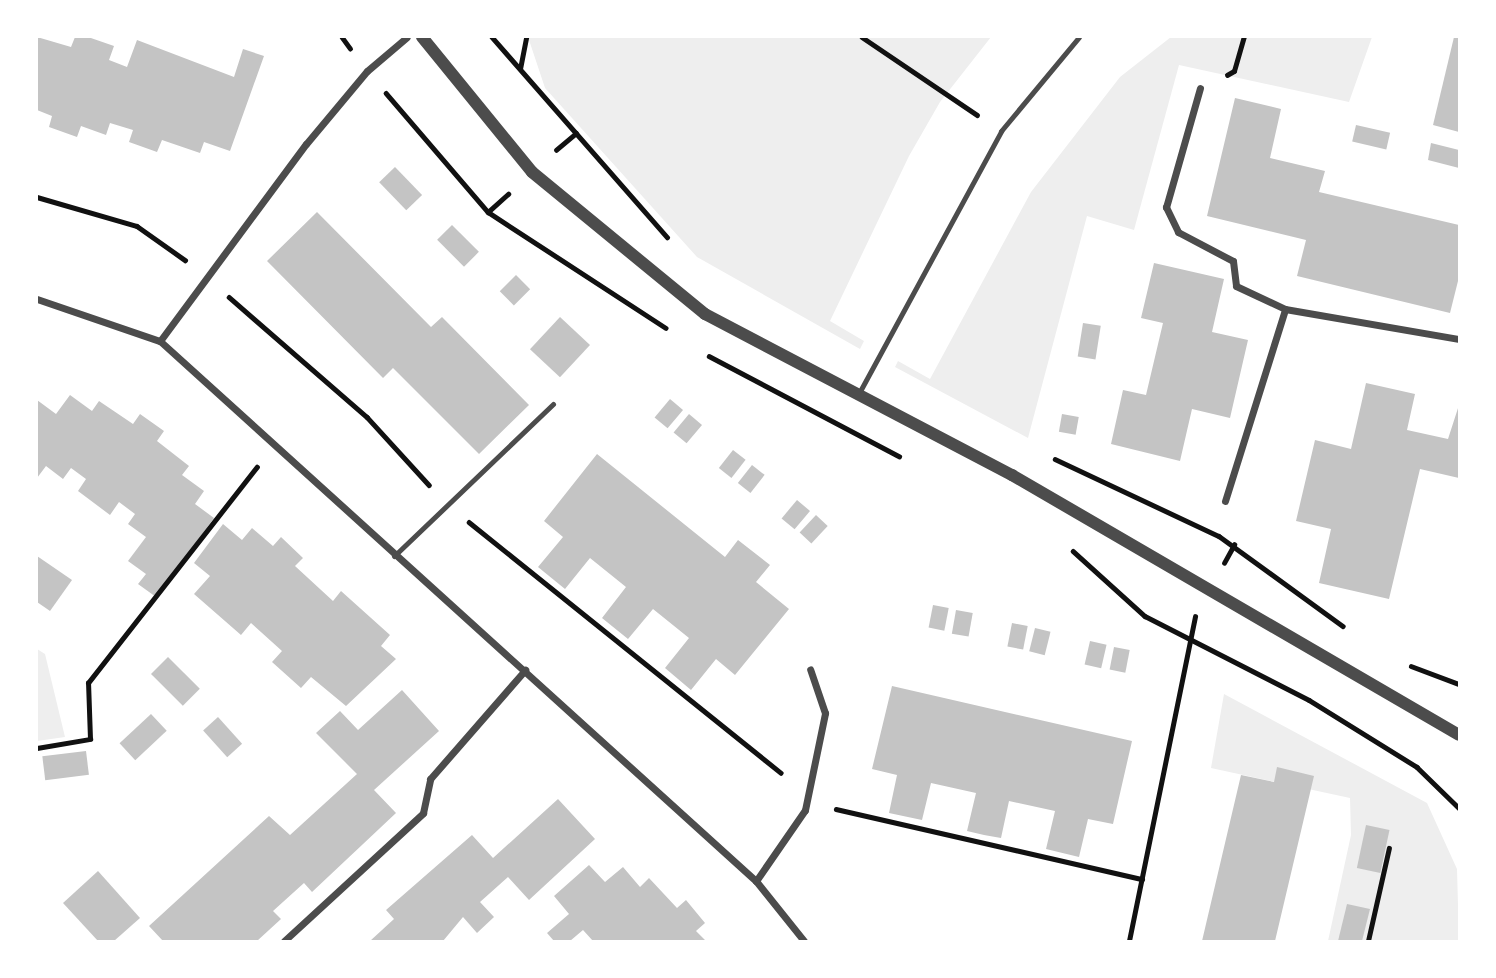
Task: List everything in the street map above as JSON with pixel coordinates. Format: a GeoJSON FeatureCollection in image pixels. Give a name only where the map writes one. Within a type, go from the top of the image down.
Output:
{"type":"FeatureCollection","features":[{"type":"Feature","properties":{"kind":"street"},"geometry":{"type":"LineString","coordinates":[[160,341],[306,144],[367,71],[407,37]]}},
{"type":"Feature","properties":{"kind":"street"},"geometry":{"type":"LineString","coordinates":[[422,37],[533,172],[609,240],[705,314],[856,398],[1012,475],[1459,735]]}},
{"type":"Feature","properties":{"kind":"street"},"geometry":{"type":"LineString","coordinates":[[1200,88],[1167,207],[1178,232],[1233,261],[1237,286],[1285,309],[1459,339]]}},
{"type":"Feature","properties":{"kind":"street"},"geometry":{"type":"LineString","coordinates":[[37,299],[160,341],[273,447],[525,670],[756,881],[804,941]]}},
{"type":"Feature","properties":{"kind":"street"},"geometry":{"type":"LineString","coordinates":[[1225,501],[1285,309]]}},
{"type":"Feature","properties":{"kind":"street"},"geometry":{"type":"LineString","coordinates":[[756,881],[806,802],[825,713],[810,668]]}},
{"type":"Feature","properties":{"kind":"street"},"geometry":{"type":"LineString","coordinates":[[284,941],[423,813],[430,779],[525,670]]}},
{"type":"Feature","properties":{"kind":"lane"},"geometry":{"type":"LineString","coordinates":[[856,398],[1001,131],[1079,37]]}},
{"type":"Feature","properties":{"kind":"lane"},"geometry":{"type":"LineString","coordinates":[[394,556],[553,404]]}},
{"type":"Feature","properties":{"kind":"path"},"geometry":{"type":"LineString","coordinates":[[492,37],[671,242]]}},
{"type":"Feature","properties":{"kind":"path"},"geometry":{"type":"LineString","coordinates":[[520,69],[526,37]]}},
{"type":"Feature","properties":{"kind":"path"},"geometry":{"type":"LineString","coordinates":[[862,37],[1001,131]]}},
{"type":"Feature","properties":{"kind":"path"},"geometry":{"type":"LineString","coordinates":[[1200,88],[1234,71],[1244,37]]}},
{"type":"Feature","properties":{"kind":"path"},"geometry":{"type":"LineString","coordinates":[[37,748],[90,738],[88,683],[273,447]]}},
{"type":"Feature","properties":{"kind":"path"},"geometry":{"type":"LineString","coordinates":[[1052,457],[1219,536],[1355,633]]}},
{"type":"Feature","properties":{"kind":"path"},"geometry":{"type":"LineString","coordinates":[[1129,941],[1186,641],[1331,714],[1417,767],[1459,808]]}},
{"type":"Feature","properties":{"kind":"path"},"geometry":{"type":"LineString","coordinates":[[1401,660],[1459,684]]}},
{"type":"Feature","properties":{"kind":"path"},"geometry":{"type":"LineString","coordinates":[[806,802],[1142,879]]}},
{"type":"Feature","properties":{"kind":"path"},"geometry":{"type":"LineString","coordinates":[[1368,941],[1389,848]]}},
{"type":"Feature","properties":{"kind":"shaded area"},"geometry":{"type":"Polygon","coordinates":[[[528,37],[991,37],[940,102],[909,156],[830,321],[864,341],[860,349],[697,257],[545,88],[528,37]]]}},
{"type":"Feature","properties":{"kind":"shaded area"},"geometry":{"type":"Polygon","coordinates":[[[1171,37],[1372,37],[1349,102],[1179,65],[1134,230],[1087,216],[1028,438],[895,367],[898,361],[930,379],[1031,192],[1120,77],[1171,37]]]}},
{"type":"Feature","properties":{"kind":"shaded area"},"geometry":{"type":"Polygon","coordinates":[[[37,649],[45,654],[65,737],[37,741],[37,649]]]}},
{"type":"Feature","properties":{"kind":"shaded area"},"geometry":{"type":"Polygon","coordinates":[[[1224,694],[1427,803],[1457,869],[1459,941],[1328,941],[1351,835],[1350,798],[1211,768],[1224,694]]]}},
{"type":"Feature","properties":{"kind":"building"},"geometry":{"type":"Polygon","coordinates":[[[37,37],[71,47],[75,37],[88,37],[114,46],[109,60],[127,67],[137,40],[234,77],[243,49],[264,56],[230,151],[204,142],[200,153],[162,140],[157,152],[129,142],[133,130],[110,123],[106,135],[81,126],[77,137],[49,127],[52,116],[37,110],[37,37]]]}},
{"type":"Feature","properties":{"kind":"building"},"geometry":{"type":"Polygon","coordinates":[[[1454,37],[1459,37],[1459,132],[1433,125],[1454,37]]]}},
{"type":"Feature","properties":{"kind":"building"},"geometry":{"type":"Polygon","coordinates":[[[1235,98],[1281,109],[1270,158],[1325,171],[1319,192],[1459,225],[1459,277],[1450,313],[1297,276],[1306,240],[1207,216],[1235,98]]]}},
{"type":"Feature","properties":{"kind":"building"},"geometry":{"type":"Polygon","coordinates":[[[1356,125],[1390,133],[1386,149],[1352,142],[1356,125]]]}},
{"type":"Feature","properties":{"kind":"building"},"geometry":{"type":"Polygon","coordinates":[[[1431,143],[1459,150],[1459,168],[1428,160],[1431,143]]]}},
{"type":"Feature","properties":{"kind":"building"},"geometry":{"type":"Polygon","coordinates":[[[395,167],[422,195],[406,210],[379,182],[395,167]]]}},
{"type":"Feature","properties":{"kind":"building"},"geometry":{"type":"Polygon","coordinates":[[[317,212],[431,327],[442,317],[529,405],[479,454],[393,368],[383,378],[267,261],[317,212]]]}},
{"type":"Feature","properties":{"kind":"building"},"geometry":{"type":"Polygon","coordinates":[[[452,225],[479,252],[464,267],[437,240],[452,225]]]}},
{"type":"Feature","properties":{"kind":"building"},"geometry":{"type":"Polygon","coordinates":[[[1154,263],[1224,279],[1212,332],[1248,340],[1230,418],[1192,409],[1180,461],[1111,444],[1123,390],[1146,395],[1163,323],[1141,318],[1154,263]]]}},
{"type":"Feature","properties":{"kind":"building"},"geometry":{"type":"Polygon","coordinates":[[[516,275],[530,289],[514,305],[500,291],[516,275]]]}},
{"type":"Feature","properties":{"kind":"building"},"geometry":{"type":"Polygon","coordinates":[[[560,317],[590,345],[560,377],[530,349],[560,317]]]}},
{"type":"Feature","properties":{"kind":"building"},"geometry":{"type":"Polygon","coordinates":[[[1083,323],[1101,326],[1095,359],[1078,357],[1083,323]]]}},
{"type":"Feature","properties":{"kind":"building"},"geometry":{"type":"Polygon","coordinates":[[[1366,383],[1415,394],[1407,430],[1448,439],[1459,405],[1459,478],[1420,469],[1389,599],[1319,583],[1331,529],[1296,521],[1315,440],[1351,449],[1366,383]]]}},
{"type":"Feature","properties":{"kind":"building"},"geometry":{"type":"Polygon","coordinates":[[[70,395],[92,411],[99,401],[133,424],[140,414],[164,431],[157,441],[189,466],[182,475],[204,491],[195,504],[214,518],[156,597],[138,584],[146,574],[128,561],[146,537],[128,524],[135,514],[119,502],[110,515],[78,491],[86,479],[71,468],[63,479],[46,466],[37,478],[37,400],[56,414],[70,395]]]}},
{"type":"Feature","properties":{"kind":"building"},"geometry":{"type":"Polygon","coordinates":[[[670,399],[683,410],[668,428],[655,417],[670,399]]]}},
{"type":"Feature","properties":{"kind":"building"},"geometry":{"type":"Polygon","coordinates":[[[689,414],[702,425],[687,443],[674,432],[689,414]]]}},
{"type":"Feature","properties":{"kind":"building"},"geometry":{"type":"Polygon","coordinates":[[[1062,414],[1079,417],[1076,435],[1059,432],[1062,414]]]}},
{"type":"Feature","properties":{"kind":"building"},"geometry":{"type":"Polygon","coordinates":[[[733,450],[746,460],[731,478],[719,468],[733,450]]]}},
{"type":"Feature","properties":{"kind":"building"},"geometry":{"type":"Polygon","coordinates":[[[597,454],[725,557],[738,540],[770,565],[756,582],[789,609],[735,675],[716,659],[691,690],[665,668],[689,638],[653,609],[628,639],[602,618],[626,587],[590,558],[565,589],[538,567],[563,537],[544,521],[597,454]]]}},
{"type":"Feature","properties":{"kind":"building"},"geometry":{"type":"Polygon","coordinates":[[[752,465],[765,475],[750,493],[738,483],[752,465]]]}},
{"type":"Feature","properties":{"kind":"building"},"geometry":{"type":"Polygon","coordinates":[[[797,500],[810,511],[795,529],[782,518],[797,500]]]}},
{"type":"Feature","properties":{"kind":"building"},"geometry":{"type":"Polygon","coordinates":[[[816,515],[828,526],[811,543],[800,533],[816,515]]]}},
{"type":"Feature","properties":{"kind":"building"},"geometry":{"type":"Polygon","coordinates":[[[223,524],[242,540],[252,528],[273,546],[281,537],[303,558],[295,566],[333,601],[341,591],[390,635],[381,646],[396,659],[346,706],[311,677],[301,688],[272,662],[282,651],[251,623],[241,635],[194,594],[210,576],[194,563],[223,524]]]}},
{"type":"Feature","properties":{"kind":"building"},"geometry":{"type":"Polygon","coordinates":[[[37,556],[72,580],[50,611],[37,602],[37,556]]]}},
{"type":"Feature","properties":{"kind":"building"},"geometry":{"type":"Polygon","coordinates":[[[933,605],[949,608],[944,631],[929,628],[933,605]]]}},
{"type":"Feature","properties":{"kind":"building"},"geometry":{"type":"Polygon","coordinates":[[[956,610],[973,613],[969,637],[952,634],[956,610]]]}},
{"type":"Feature","properties":{"kind":"building"},"geometry":{"type":"Polygon","coordinates":[[[1012,623],[1028,626],[1023,650],[1007,647],[1012,623]]]}},
{"type":"Feature","properties":{"kind":"building"},"geometry":{"type":"Polygon","coordinates":[[[1035,628],[1051,632],[1045,655],[1029,651],[1035,628]]]}},
{"type":"Feature","properties":{"kind":"building"},"geometry":{"type":"Polygon","coordinates":[[[1090,641],[1107,645],[1101,668],[1085,664],[1090,641]]]}},
{"type":"Feature","properties":{"kind":"building"},"geometry":{"type":"Polygon","coordinates":[[[1114,647],[1130,650],[1125,673],[1110,670],[1114,647]]]}},
{"type":"Feature","properties":{"kind":"building"},"geometry":{"type":"Polygon","coordinates":[[[168,657],[200,689],[183,706],[151,674],[168,657]]]}},
{"type":"Feature","properties":{"kind":"building"},"geometry":{"type":"Polygon","coordinates":[[[892,686],[1132,741],[1113,824],[1088,819],[1079,857],[1046,849],[1055,811],[1009,801],[1001,838],[984,835],[967,831],[976,793],[931,783],[922,820],[889,813],[897,775],[872,769],[892,686]]]}},
{"type":"Feature","properties":{"kind":"building"},"geometry":{"type":"Polygon","coordinates":[[[402,690],[439,731],[374,790],[396,813],[312,892],[304,883],[273,911],[281,919],[257,941],[163,941],[149,926],[269,816],[290,835],[357,774],[316,733],[340,711],[358,730],[402,690]]]}},
{"type":"Feature","properties":{"kind":"building"},"geometry":{"type":"Polygon","coordinates":[[[151,714],[167,731],[135,760],[120,743],[151,714]]]}},
{"type":"Feature","properties":{"kind":"building"},"geometry":{"type":"Polygon","coordinates":[[[218,717],[242,744],[227,757],[203,730],[218,717]]]}},
{"type":"Feature","properties":{"kind":"building"},"geometry":{"type":"Polygon","coordinates":[[[86,751],[89,775],[45,780],[42,756],[86,751]]]}},
{"type":"Feature","properties":{"kind":"building"},"geometry":{"type":"Polygon","coordinates":[[[1277,767],[1314,776],[1275,941],[1202,941],[1241,775],[1274,782],[1277,767]]]}},
{"type":"Feature","properties":{"kind":"building"},"geometry":{"type":"Polygon","coordinates":[[[558,799],[595,839],[529,900],[508,877],[480,902],[494,917],[477,933],[463,917],[443,941],[370,941],[394,919],[386,910],[472,835],[493,858],[558,799]]]}},
{"type":"Feature","properties":{"kind":"building"},"geometry":{"type":"Polygon","coordinates":[[[1366,825],[1389,830],[1380,873],[1357,868],[1366,825]]]}},
{"type":"Feature","properties":{"kind":"building"},"geometry":{"type":"Polygon","coordinates":[[[589,865],[605,882],[623,867],[640,887],[649,878],[677,908],[686,900],[705,923],[696,931],[706,941],[593,941],[583,930],[570,941],[554,941],[547,933],[569,914],[554,896],[589,865]]]}},
{"type":"Feature","properties":{"kind":"building"},"geometry":{"type":"Polygon","coordinates":[[[98,871],[140,918],[114,941],[98,941],[63,903],[98,871]]]}},
{"type":"Feature","properties":{"kind":"building"},"geometry":{"type":"Polygon","coordinates":[[[1347,904],[1370,909],[1362,941],[1338,941],[1347,904]]]}}]}
